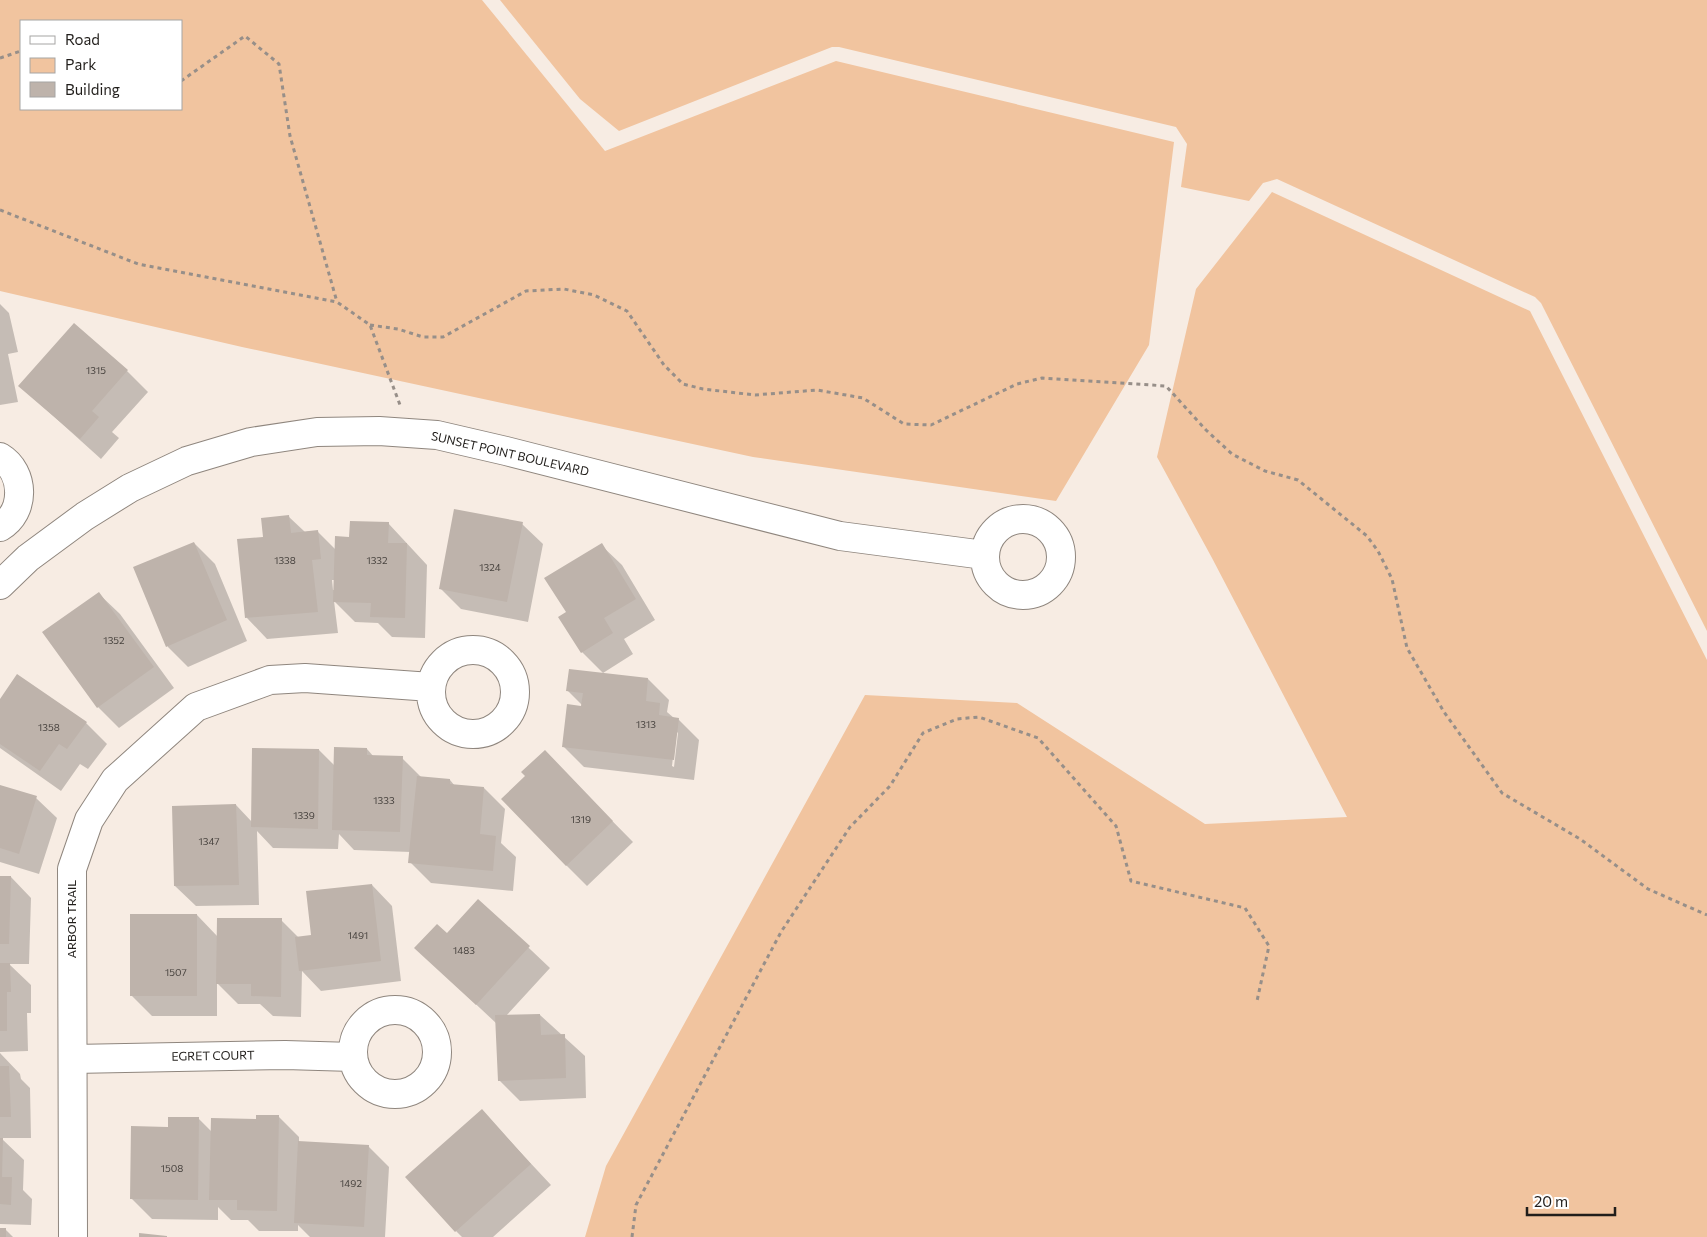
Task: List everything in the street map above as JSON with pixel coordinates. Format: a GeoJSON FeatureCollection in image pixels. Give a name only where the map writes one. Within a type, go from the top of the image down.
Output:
{"type":"FeatureCollection","features":[{"type":"Feature","properties":{"kind":"street","name":"SUNSET POINT BOULEVARD"},"geometry":{"type":"LineString","coordinates":[[0,585],[28,558],[85,516],[130,488],[187,461],[250,442],[317,432],[379,431],[437,435],[506,450],[840,536],[984,555]]}},
{"type":"Feature","properties":{"kind":"street"},"geometry":{"type":"LineString","coordinates":[[0,456],[13,469],[18,480],[20,493],[18,505],[2,526],[28,558]]}},
{"type":"Feature","properties":{"kind":"street","name":"ARBOR TRAIL"},"geometry":{"type":"LineString","coordinates":[[73,1237],[72,869],[89,820],[115,780],[196,707],[270,680],[305,678],[431,687]]}},
{"type":"Feature","properties":{"kind":"street","name":"EGRET COURT"},"geometry":{"type":"LineString","coordinates":[[73,1059],[284,1055],[353,1057]]}},
{"type":"Feature","properties":{"kind":"path"},"geometry":{"type":"LineString","coordinates":[[182,79],[246,36],[279,64],[290,136],[337,302]]}},
{"type":"Feature","properties":{"kind":"path"},"geometry":{"type":"LineString","coordinates":[[0,58],[20,51]]}},
{"type":"Feature","properties":{"kind":"path"},"geometry":{"type":"LineString","coordinates":[[0,210],[138,264],[337,302],[370,325],[398,329],[423,337],[443,337],[526,291],[564,289],[594,295],[627,311],[664,365],[683,384],[703,389],[755,395],[817,390],[863,398],[904,424],[931,426],[1017,384],[1042,378],[1166,386],[1206,430],[1232,454],[1265,471],[1298,480],[1366,536],[1378,551],[1392,579],[1407,648],[1444,712],[1502,793],[1580,839],[1648,889],[1707,915]]}},
{"type":"Feature","properties":{"kind":"path"},"geometry":{"type":"LineString","coordinates":[[370,325],[410,433]]}},
{"type":"Feature","properties":{"kind":"path"},"geometry":{"type":"LineString","coordinates":[[632,1237],[636,1205],[781,932],[850,827],[890,786],[922,733],[957,719],[979,717],[1038,738],[1116,826],[1131,881],[1245,908],[1269,946],[1258,1001]]}},
{"type":"Feature","properties":{"kind":"green space"},"geometry":{"type":"Polygon","coordinates":[[[0,0],[482,0],[605,151],[836,61],[1174,142],[1149,345],[1056,501],[753,457],[242,347],[0,291],[0,0]]]}},
{"type":"Feature","properties":{"kind":"green space"},"geometry":{"type":"Polygon","coordinates":[[[500,0],[1707,0],[1707,631],[1541,303],[1535,297],[1277,179],[1263,183],[1249,201],[1181,187],[1187,144],[1176,127],[839,47],[832,47],[619,131],[580,99],[500,0]]]}},
{"type":"Feature","properties":{"kind":"green space"},"geometry":{"type":"Polygon","coordinates":[[[1272,192],[1530,311],[1707,660],[1707,1237],[585,1237],[606,1166],[865,695],[1017,703],[1205,824],[1347,817],[1157,457],[1196,289],[1272,192]]]}},
{"type":"Feature","properties":{"kind":"building"},"geometry":{"type":"Polygon","coordinates":[[[74,323],[128,370],[92,411],[99,417],[80,439],[18,386],[74,323]]]}},
{"type":"Feature","properties":{"kind":"building"},"geometry":{"type":"Polygon","coordinates":[[[454,509],[523,522],[507,602],[439,589],[454,509]]]}},
{"type":"Feature","properties":{"kind":"building"},"geometry":{"type":"Polygon","coordinates":[[[289,515],[291,533],[318,530],[321,559],[312,560],[318,612],[245,618],[237,539],[263,537],[261,518],[289,515]]]}},
{"type":"Feature","properties":{"kind":"building"},"geometry":{"type":"Polygon","coordinates":[[[350,521],[389,522],[388,543],[407,543],[405,618],[370,617],[371,603],[333,602],[335,536],[349,537],[350,521]]]}},
{"type":"Feature","properties":{"kind":"building"},"geometry":{"type":"Polygon","coordinates":[[[194,542],[227,620],[166,647],[133,567],[194,542]]]}},
{"type":"Feature","properties":{"kind":"building"},"geometry":{"type":"Polygon","coordinates":[[[602,543],[636,599],[604,618],[613,633],[581,653],[558,617],[566,612],[544,578],[602,543]]]}},
{"type":"Feature","properties":{"kind":"building"},"geometry":{"type":"Polygon","coordinates":[[[99,592],[154,667],[97,708],[42,632],[99,592]]]}},
{"type":"Feature","properties":{"kind":"building"},"geometry":{"type":"Polygon","coordinates":[[[569,669],[648,678],[646,701],[660,703],[659,715],[679,718],[674,760],[562,747],[567,704],[581,706],[583,693],[566,691],[569,669]]]}},
{"type":"Feature","properties":{"kind":"building"},"geometry":{"type":"Polygon","coordinates":[[[17,674],[87,722],[67,749],[59,744],[40,771],[0,744],[0,699],[17,674]]]}},
{"type":"Feature","properties":{"kind":"building"},"geometry":{"type":"Polygon","coordinates":[[[334,747],[367,748],[367,755],[403,756],[400,832],[332,830],[334,747]]]}},
{"type":"Feature","properties":{"kind":"building"},"geometry":{"type":"Polygon","coordinates":[[[252,748],[319,749],[318,829],[251,827],[252,748]]]}},
{"type":"Feature","properties":{"kind":"building"},"geometry":{"type":"Polygon","coordinates":[[[545,750],[613,821],[566,866],[501,799],[525,776],[521,772],[545,750]]]}},
{"type":"Feature","properties":{"kind":"building"},"geometry":{"type":"Polygon","coordinates":[[[417,776],[450,779],[450,784],[484,787],[480,834],[496,836],[493,871],[408,863],[417,776]]]}},
{"type":"Feature","properties":{"kind":"building"},"geometry":{"type":"Polygon","coordinates":[[[0,785],[37,796],[19,854],[0,848],[0,785]]]}},
{"type":"Feature","properties":{"kind":"building"},"geometry":{"type":"Polygon","coordinates":[[[236,804],[239,885],[174,886],[172,806],[236,804]]]}},
{"type":"Feature","properties":{"kind":"building"},"geometry":{"type":"Polygon","coordinates":[[[0,876],[11,876],[9,944],[0,944],[0,876]]]}},
{"type":"Feature","properties":{"kind":"building"},"geometry":{"type":"Polygon","coordinates":[[[372,884],[381,961],[299,971],[295,937],[311,935],[306,891],[372,884]]]}},
{"type":"Feature","properties":{"kind":"building"},"geometry":{"type":"Polygon","coordinates":[[[478,899],[530,946],[476,1005],[414,948],[437,924],[447,933],[478,899]]]}},
{"type":"Feature","properties":{"kind":"building"},"geometry":{"type":"Polygon","coordinates":[[[130,914],[197,914],[197,996],[130,996],[130,914]]]}},
{"type":"Feature","properties":{"kind":"building"},"geometry":{"type":"Polygon","coordinates":[[[217,918],[282,918],[281,997],[251,996],[251,984],[216,984],[217,918]]]}},
{"type":"Feature","properties":{"kind":"building"},"geometry":{"type":"Polygon","coordinates":[[[0,963],[10,963],[11,992],[7,992],[7,1031],[0,1031],[0,963]]]}},
{"type":"Feature","properties":{"kind":"building"},"geometry":{"type":"Polygon","coordinates":[[[540,1014],[541,1035],[565,1034],[566,1078],[498,1081],[495,1015],[540,1014]]]}},
{"type":"Feature","properties":{"kind":"building"},"geometry":{"type":"Polygon","coordinates":[[[0,1066],[9,1066],[11,1117],[0,1117],[0,1066]]]}},
{"type":"Feature","properties":{"kind":"building"},"geometry":{"type":"Polygon","coordinates":[[[482,1109],[531,1164],[455,1232],[405,1177],[482,1109]]]}},
{"type":"Feature","properties":{"kind":"building"},"geometry":{"type":"Polygon","coordinates":[[[256,1115],[279,1115],[277,1211],[237,1210],[237,1200],[209,1200],[211,1118],[256,1119],[256,1115]]]}},
{"type":"Feature","properties":{"kind":"building"},"geometry":{"type":"Polygon","coordinates":[[[168,1117],[199,1117],[198,1200],[130,1199],[131,1126],[168,1127],[168,1117]]]}},
{"type":"Feature","properties":{"kind":"building"},"geometry":{"type":"Polygon","coordinates":[[[0,1138],[3,1138],[2,1177],[12,1177],[11,1205],[0,1204],[0,1138]]]}},
{"type":"Feature","properties":{"kind":"building"},"geometry":{"type":"Polygon","coordinates":[[[298,1141],[369,1145],[364,1227],[294,1223],[298,1141]]]}},
{"type":"Feature","properties":{"kind":"building"},"geometry":{"type":"Polygon","coordinates":[[[0,1228],[6,1228],[6,1237],[0,1237],[0,1228]]]}},
{"type":"Feature","properties":{"kind":"building"},"geometry":{"type":"Polygon","coordinates":[[[139,1233],[167,1236],[167,1237],[139,1237],[139,1233]]]}}]}
